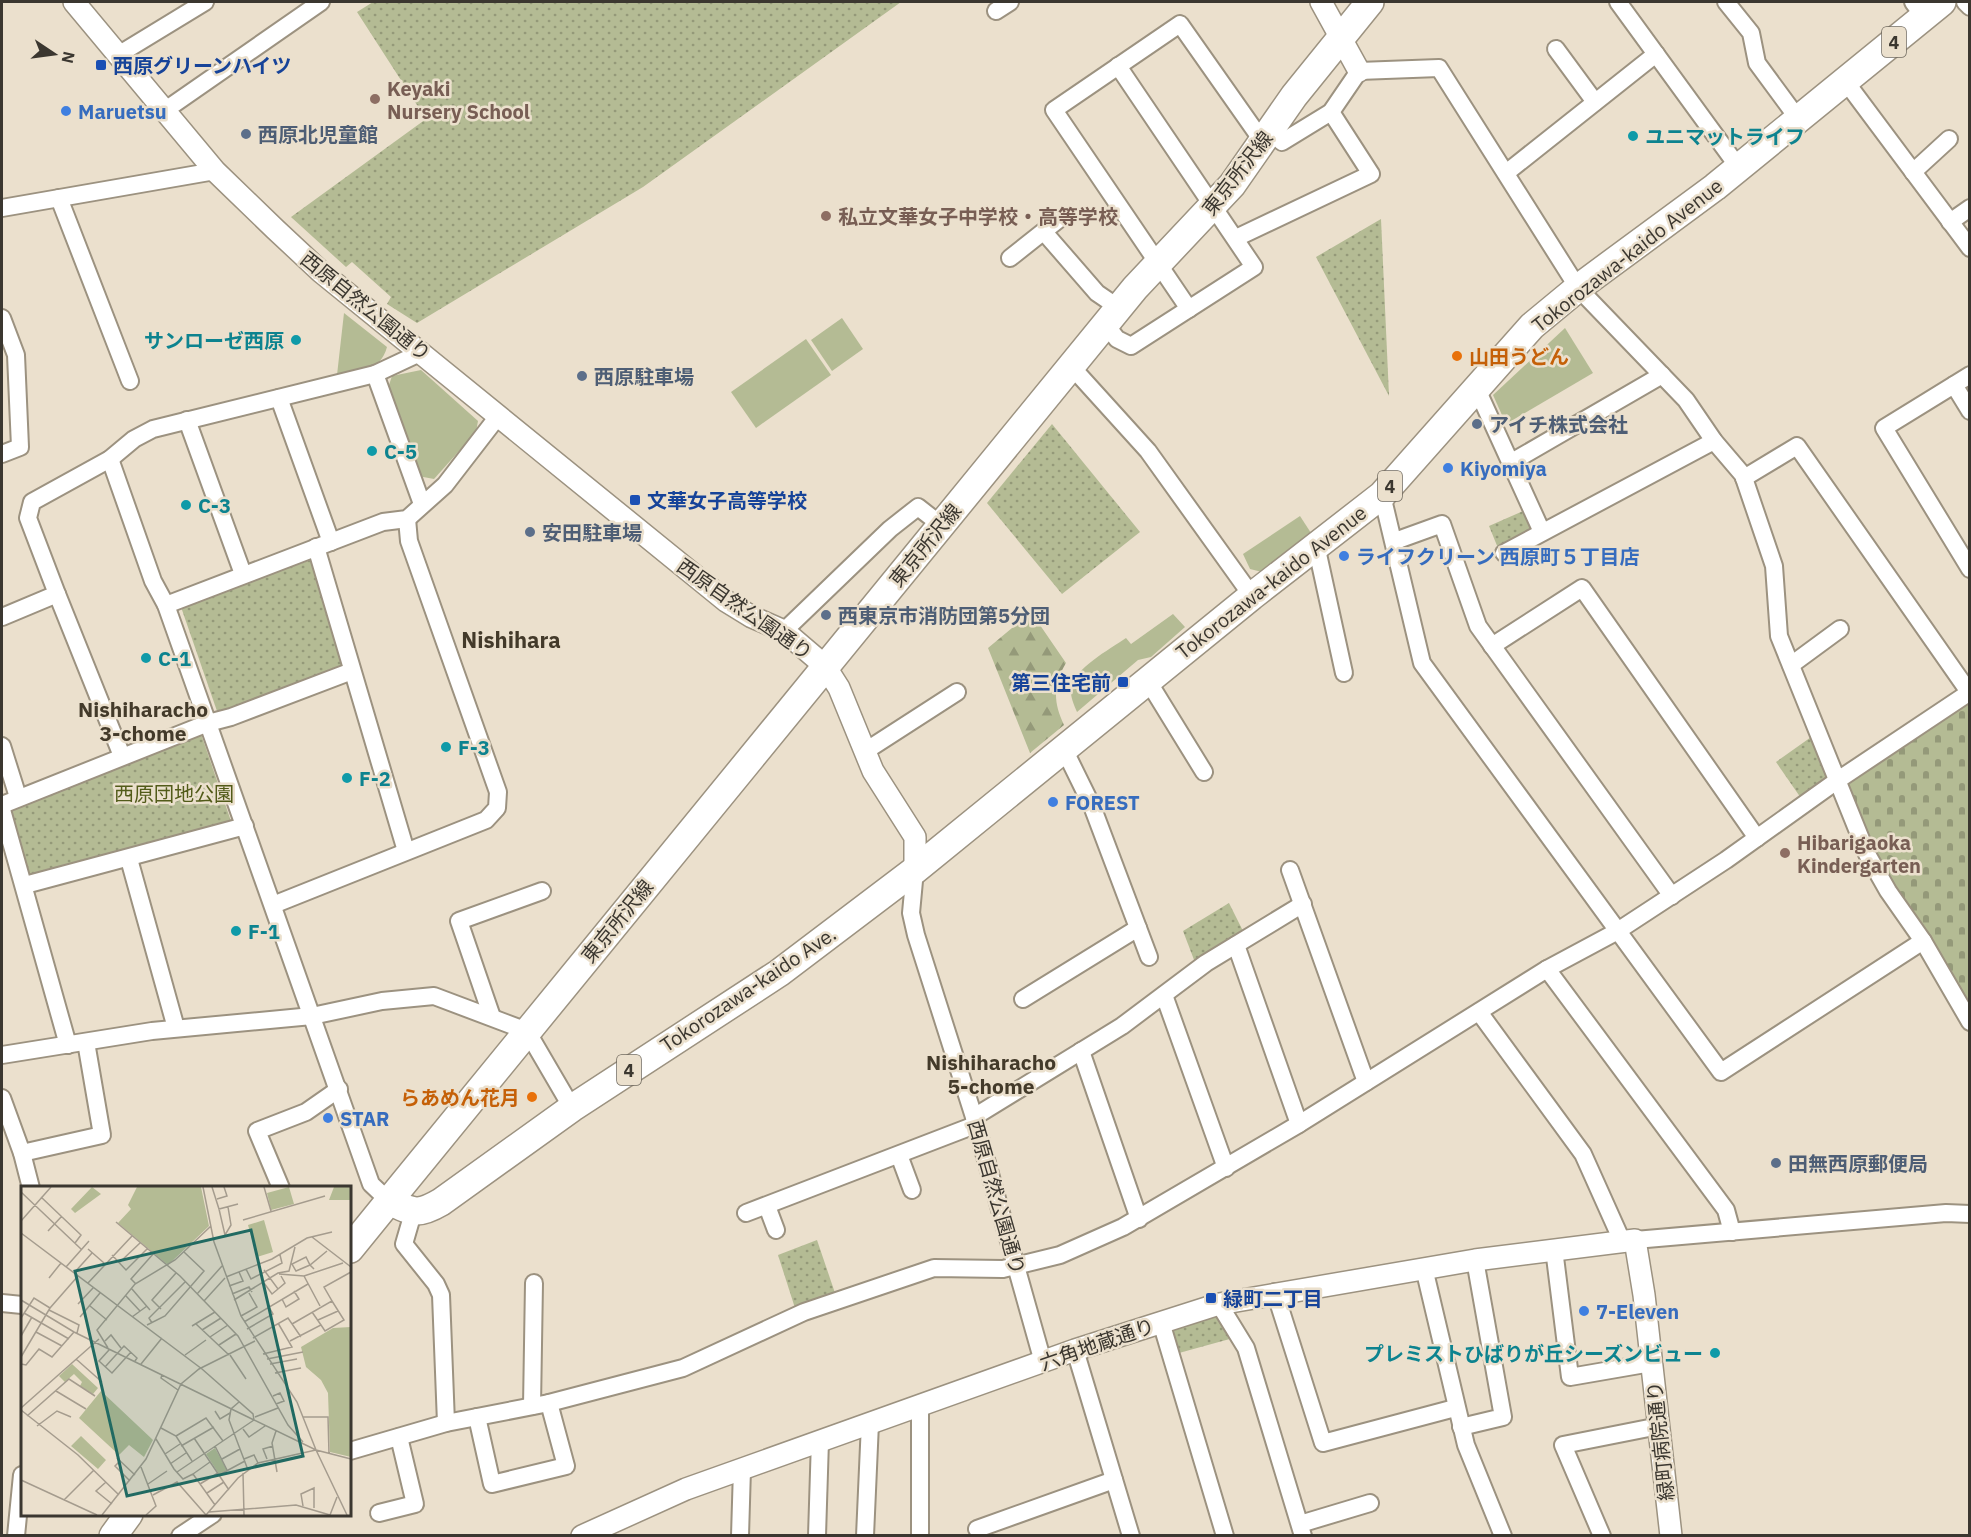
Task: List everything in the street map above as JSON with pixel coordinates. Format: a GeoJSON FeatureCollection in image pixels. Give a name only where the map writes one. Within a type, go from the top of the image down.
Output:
{"type":"FeatureCollection","features":[{"type":"Feature","properties":{"kind":"main road","name":"東京所沢線"},"geometry":{"type":"LineString","coordinates":[[389,1201],[1112,316],[1158,263],[1214,206],[1370,2]]}},
{"type":"Feature","properties":{"kind":"main road","name":"Tokorozawa-kaido Avenue"},"geometry":{"type":"LineString","coordinates":[[915,870],[1252,596],[1382,495],[1532,326],[1578,288],[1739,168],[1846,82],[1926,7]]}},
{"type":"Feature","properties":{"kind":"main road","name":"Tokorozawa-kaido Ave."},"geometry":{"type":"LineString","coordinates":[[413,1213],[427,1210],[441,1202],[572,1108],[779,973],[915,870]]}},
{"type":"Feature","properties":{"kind":"main road"},"geometry":{"type":"LineString","coordinates":[[351,1248],[389,1201],[413,1213]]}},
{"type":"Feature","properties":{"kind":"main road"},"geometry":{"type":"LineString","coordinates":[[113,1536],[128,1516]]}},
{"type":"Feature","properties":{"kind":"street","name":"西原自然公園通り"},"geometry":{"type":"LineString","coordinates":[[74,2],[215,171],[321,272],[726,601],[752,617],[784,631],[825,666],[839,688],[864,752],[915,837],[911,913],[1017,1266],[1043,1362]]}},
{"type":"Feature","properties":{"kind":"street"},"geometry":{"type":"LineString","coordinates":[[118,55],[205,2]]}},
{"type":"Feature","properties":{"kind":"street"},"geometry":{"type":"LineString","coordinates":[[164,111],[300,7],[321,2]]}},
{"type":"Feature","properties":{"kind":"street"},"geometry":{"type":"LineString","coordinates":[[1321,2],[1359,71]]}},
{"type":"Feature","properties":{"kind":"street"},"geometry":{"type":"LineString","coordinates":[[1618,2],[1739,168]]}},
{"type":"Feature","properties":{"kind":"street"},"geometry":{"type":"LineString","coordinates":[[1726,2],[1751,33],[1757,63],[1798,120]]}},
{"type":"Feature","properties":{"kind":"street"},"geometry":{"type":"LineString","coordinates":[[1965,2],[1970,7]]}},
{"type":"Feature","properties":{"kind":"street"},"geometry":{"type":"LineString","coordinates":[[1189,309],[1054,110],[1180,24],[1266,136],[1282,141],[1332,112],[1359,71]]}},
{"type":"Feature","properties":{"kind":"street"},"geometry":{"type":"LineString","coordinates":[[1556,49],[1595,102]]}},
{"type":"Feature","properties":{"kind":"street"},"geometry":{"type":"LineString","coordinates":[[1506,174],[1656,54]]}},
{"type":"Feature","properties":{"kind":"street"},"geometry":{"type":"LineString","coordinates":[[1044,232],[1097,293],[1112,316],[1117,339],[1131,346],[1254,267],[1118,66]]}},
{"type":"Feature","properties":{"kind":"street"},"geometry":{"type":"LineString","coordinates":[[1359,71],[1439,68],[1578,288],[1686,400],[1714,441],[1744,478],[1774,566],[1779,636],[1867,854],[1888,891],[1923,941],[1970,1022]]}},
{"type":"Feature","properties":{"kind":"street"},"geometry":{"type":"LineString","coordinates":[[1846,82],[1970,248]]}},
{"type":"Feature","properties":{"kind":"street"},"geometry":{"type":"LineString","coordinates":[[1236,238],[1371,174],[1332,112]]}},
{"type":"Feature","properties":{"kind":"street"},"geometry":{"type":"LineString","coordinates":[[1913,172],[1949,139]]}},
{"type":"Feature","properties":{"kind":"street"},"geometry":{"type":"LineString","coordinates":[[2,208],[215,171]]}},
{"type":"Feature","properties":{"kind":"street"},"geometry":{"type":"LineString","coordinates":[[59,198],[130,381]]}},
{"type":"Feature","properties":{"kind":"street"},"geometry":{"type":"LineString","coordinates":[[1950,222],[1970,208]]}},
{"type":"Feature","properties":{"kind":"street"},"geometry":{"type":"LineString","coordinates":[[1010,258],[1058,220]]}},
{"type":"Feature","properties":{"kind":"street"},"geometry":{"type":"LineString","coordinates":[[2,318],[16,355],[20,447],[2,454]]}},
{"type":"Feature","properties":{"kind":"street"},"geometry":{"type":"LineString","coordinates":[[122,756],[28,518],[28,509],[32,502],[110,459],[135,439],[153,429],[375,374],[422,352]]}},
{"type":"Feature","properties":{"kind":"street"},"geometry":{"type":"LineString","coordinates":[[1071,366],[1148,451],[1252,596]]}},
{"type":"Feature","properties":{"kind":"street"},"geometry":{"type":"LineString","coordinates":[[375,374],[422,504]]}},
{"type":"Feature","properties":{"kind":"street"},"geometry":{"type":"LineString","coordinates":[[1510,463],[1662,375]]}},
{"type":"Feature","properties":{"kind":"street"},"geometry":{"type":"LineString","coordinates":[[1970,375],[1884,428],[1970,569]]}},
{"type":"Feature","properties":{"kind":"street"},"geometry":{"type":"LineString","coordinates":[[1954,385],[1970,411]]}},
{"type":"Feature","properties":{"kind":"street"},"geometry":{"type":"LineString","coordinates":[[1476,387],[1542,532]]}},
{"type":"Feature","properties":{"kind":"street"},"geometry":{"type":"LineString","coordinates":[[279,398],[323,545],[352,671],[406,851]]}},
{"type":"Feature","properties":{"kind":"street"},"geometry":{"type":"LineString","coordinates":[[166,605],[383,522],[407,519],[445,484],[499,415]]}},
{"type":"Feature","properties":{"kind":"street"},"geometry":{"type":"LineString","coordinates":[[187,420],[243,574]]}},
{"type":"Feature","properties":{"kind":"street"},"geometry":{"type":"LineString","coordinates":[[1504,553],[1714,441]]}},
{"type":"Feature","properties":{"kind":"street"},"geometry":{"type":"LineString","coordinates":[[351,1451],[446,1423],[549,1403],[683,1368],[804,1312],[871,1287],[934,1268],[1003,1269],[1017,1266],[1060,1255],[1139,1219],[1299,1124],[1547,969],[1616,932],[1969,692],[1797,446],[1744,478]]}},
{"type":"Feature","properties":{"kind":"street"},"geometry":{"type":"LineString","coordinates":[[110,459],[153,581],[166,605],[371,1184],[389,1201]]}},
{"type":"Feature","properties":{"kind":"street"},"geometry":{"type":"LineString","coordinates":[[1382,495],[1395,541],[1422,663],[1616,932],[1721,1072],[1923,941]]}},
{"type":"Feature","properties":{"kind":"street"},"geometry":{"type":"LineString","coordinates":[[784,631],[890,529],[918,507],[941,525]]}},
{"type":"Feature","properties":{"kind":"street"},"geometry":{"type":"LineString","coordinates":[[273,905],[486,820],[497,808],[498,792],[409,541],[407,519]]}},
{"type":"Feature","properties":{"kind":"street"},"geometry":{"type":"LineString","coordinates":[[1395,541],[1442,524],[1478,626],[1672,896]]}},
{"type":"Feature","properties":{"kind":"street"},"geometry":{"type":"LineString","coordinates":[[1316,545],[1344,673]]}},
{"type":"Feature","properties":{"kind":"street"},"geometry":{"type":"LineString","coordinates":[[1492,646],[1582,588],[1757,838]]}},
{"type":"Feature","properties":{"kind":"street"},"geometry":{"type":"LineString","coordinates":[[2,617],[57,594]]}},
{"type":"Feature","properties":{"kind":"street"},"geometry":{"type":"LineString","coordinates":[[1791,665],[1840,629]]}},
{"type":"Feature","properties":{"kind":"street"},"geometry":{"type":"LineString","coordinates":[[2,805],[208,723],[231,717],[352,671]]}},
{"type":"Feature","properties":{"kind":"street"},"geometry":{"type":"LineString","coordinates":[[1148,681],[1204,772]]}},
{"type":"Feature","properties":{"kind":"street"},"geometry":{"type":"LineString","coordinates":[[864,752],[957,692]]}},
{"type":"Feature","properties":{"kind":"street"},"geometry":{"type":"LineString","coordinates":[[2,746],[18,797]]}},
{"type":"Feature","properties":{"kind":"street"},"geometry":{"type":"LineString","coordinates":[[1064,749],[1092,806],[1149,957]]}},
{"type":"Feature","properties":{"kind":"street"},"geometry":{"type":"LineString","coordinates":[[2,810],[25,885],[68,1045]]}},
{"type":"Feature","properties":{"kind":"street"},"geometry":{"type":"LineString","coordinates":[[25,885],[129,859],[245,826]]}},
{"type":"Feature","properties":{"kind":"street"},"geometry":{"type":"LineString","coordinates":[[129,859],[176,1028]]}},
{"type":"Feature","properties":{"kind":"street"},"geometry":{"type":"LineString","coordinates":[[1290,870],[1366,1082]]}},
{"type":"Feature","properties":{"kind":"street"},"geometry":{"type":"LineString","coordinates":[[492,1017],[459,921],[542,891]]}},
{"type":"Feature","properties":{"kind":"street"},"geometry":{"type":"LineString","coordinates":[[746,1213],[899,1155],[974,1121],[1236,945],[1303,904]]}},
{"type":"Feature","properties":{"kind":"street"},"geometry":{"type":"LineString","coordinates":[[1023,999],[1072,959],[1138,928]]}},
{"type":"Feature","properties":{"kind":"street"},"geometry":{"type":"LineString","coordinates":[[1236,945],[1299,1124]]}},
{"type":"Feature","properties":{"kind":"street"},"geometry":{"type":"LineString","coordinates":[[1547,969],[1726,1210],[1732,1232]]}},
{"type":"Feature","properties":{"kind":"street"},"geometry":{"type":"LineString","coordinates":[[1164,995],[1226,1168]]}},
{"type":"Feature","properties":{"kind":"street"},"geometry":{"type":"LineString","coordinates":[[2,1055],[176,1028],[312,1016],[382,1001],[434,996],[527,1031],[572,1108]]}},
{"type":"Feature","properties":{"kind":"street"},"geometry":{"type":"LineString","coordinates":[[1479,1012],[1583,1154],[1629,1240],[1946,1213],[1970,1214]]}},
{"type":"Feature","properties":{"kind":"street"},"geometry":{"type":"LineString","coordinates":[[22,1153],[102,1135],[86,1042]]}},
{"type":"Feature","properties":{"kind":"street"},"geometry":{"type":"LineString","coordinates":[[1081,1051],[1139,1219]]}},
{"type":"Feature","properties":{"kind":"street"},"geometry":{"type":"LineString","coordinates":[[280,1186],[257,1131],[306,1112],[339,1089]]}},
{"type":"Feature","properties":{"kind":"street"},"geometry":{"type":"LineString","coordinates":[[2,1098],[22,1153],[30,1186]]}},
{"type":"Feature","properties":{"kind":"street"},"geometry":{"type":"LineString","coordinates":[[899,1155],[912,1190]]}},
{"type":"Feature","properties":{"kind":"street"},"geometry":{"type":"LineString","coordinates":[[767,1206],[776,1230]]}},
{"type":"Feature","properties":{"kind":"street"},"geometry":{"type":"LineString","coordinates":[[413,1213],[404,1244],[436,1284],[441,1295],[446,1423]]}},
{"type":"Feature","properties":{"kind":"street","name":"六角地蔵通り"},"geometry":{"type":"LineString","coordinates":[[582,1536],[686,1489],[742,1468],[1075,1350],[1219,1304],[1275,1292],[1475,1260],[1629,1240]]}},
{"type":"Feature","properties":{"kind":"street","name":"緑町病院通り"},"geometry":{"type":"LineString","coordinates":[[1629,1240],[1651,1364],[1671,1536]]}},
{"type":"Feature","properties":{"kind":"street"},"geometry":{"type":"LineString","coordinates":[[1554,1249],[1569,1377],[1651,1364]]}},
{"type":"Feature","properties":{"kind":"street"},"geometry":{"type":"LineString","coordinates":[[1461,1428],[1503,1417],[1475,1260]]}},
{"type":"Feature","properties":{"kind":"street"},"geometry":{"type":"LineString","coordinates":[[1424,1268],[1455,1408],[1503,1536]]}},
{"type":"Feature","properties":{"kind":"street"},"geometry":{"type":"LineString","coordinates":[[532,1406],[534,1283]]}},
{"type":"Feature","properties":{"kind":"street"},"geometry":{"type":"LineString","coordinates":[[1275,1292],[1323,1443],[1455,1408]]}},
{"type":"Feature","properties":{"kind":"street"},"geometry":{"type":"LineString","coordinates":[[2,1303],[21,1305]]}},
{"type":"Feature","properties":{"kind":"street"},"geometry":{"type":"LineString","coordinates":[[1219,1304],[1246,1348],[1301,1530],[1370,1503]]}},
{"type":"Feature","properties":{"kind":"street"},"geometry":{"type":"LineString","coordinates":[[1161,1322],[1225,1536]]}},
{"type":"Feature","properties":{"kind":"street"},"geometry":{"type":"LineString","coordinates":[[1075,1350],[1131,1536]]}},
{"type":"Feature","properties":{"kind":"street"},"geometry":{"type":"LineString","coordinates":[[477,1417],[492,1484],[566,1466],[549,1403]]}},
{"type":"Feature","properties":{"kind":"street"},"geometry":{"type":"LineString","coordinates":[[920,1406],[920,1536]]}},
{"type":"Feature","properties":{"kind":"street"},"geometry":{"type":"LineString","coordinates":[[865,1536],[870,1423]]}},
{"type":"Feature","properties":{"kind":"street"},"geometry":{"type":"LineString","coordinates":[[1602,1536],[1563,1444],[1659,1426]]}},
{"type":"Feature","properties":{"kind":"street"},"geometry":{"type":"LineString","coordinates":[[379,1513],[415,1504],[399,1437]]}},
{"type":"Feature","properties":{"kind":"street"},"geometry":{"type":"LineString","coordinates":[[817,1536],[820,1440]]}},
{"type":"Feature","properties":{"kind":"street"},"geometry":{"type":"LineString","coordinates":[[740,1536],[742,1468]]}},
{"type":"Feature","properties":{"kind":"street"},"geometry":{"type":"LineString","coordinates":[[977,1529],[1114,1480]]}},
{"type":"Feature","properties":{"kind":"street"},"geometry":{"type":"LineString","coordinates":[[16,1536],[21,1485]]}},
{"type":"Feature","properties":{"kind":"street"},"geometry":{"type":"LineString","coordinates":[[180,1536],[211,1516]]}},
{"type":"Feature","properties":{"kind":"green space"},"geometry":{"type":"Polygon","coordinates":[[[373,2],[901,2],[643,187],[417,323],[387,304],[391,297],[352,262],[346,267],[291,217],[426,119],[357,12],[373,2]]]}},
{"type":"Feature","properties":{"kind":"green space"},"geometry":{"type":"Polygon","coordinates":[[[1381,219],[1389,396],[1316,257],[1381,219]]]}},
{"type":"Feature","properties":{"kind":"green space"},"geometry":{"type":"Polygon","coordinates":[[[344,313],[387,347],[384,355],[374,366],[337,375],[344,313]]]}},
{"type":"Feature","properties":{"kind":"green space"},"geometry":{"type":"Polygon","coordinates":[[[842,318],[863,349],[832,371],[811,340],[842,318]]]}},
{"type":"Feature","properties":{"kind":"green space"},"geometry":{"type":"Polygon","coordinates":[[[1565,328],[1593,373],[1506,424],[1493,395],[1565,328]]]}},
{"type":"Feature","properties":{"kind":"green space"},"geometry":{"type":"Polygon","coordinates":[[[806,339],[831,375],[756,428],[731,392],[806,339]]]}},
{"type":"Feature","properties":{"kind":"green space"},"geometry":{"type":"Polygon","coordinates":[[[421,370],[478,421],[476,432],[434,479],[418,476],[387,391],[392,376],[421,370]]]}},
{"type":"Feature","properties":{"kind":"green space"},"geometry":{"type":"Polygon","coordinates":[[[1052,424],[1140,532],[1062,594],[987,503],[1052,424]]]}},
{"type":"Feature","properties":{"kind":"green space"},"geometry":{"type":"Polygon","coordinates":[[[1530,508],[1540,531],[1500,553],[1489,526],[1530,508]]]}},
{"type":"Feature","properties":{"kind":"green space"},"geometry":{"type":"Polygon","coordinates":[[[1300,516],[1311,533],[1262,572],[1250,569],[1243,554],[1300,516]]]}},
{"type":"Feature","properties":{"kind":"green space"},"geometry":{"type":"Polygon","coordinates":[[[316,558],[347,668],[218,714],[181,607],[316,558]]]}},
{"type":"Feature","properties":{"kind":"green space"},"geometry":{"type":"Polygon","coordinates":[[[1031,612],[1066,663],[1056,694],[1058,709],[1064,725],[1030,753],[988,648],[1031,612]]]}},
{"type":"Feature","properties":{"kind":"green space"},"geometry":{"type":"Polygon","coordinates":[[[1173,614],[1185,627],[1151,657],[1138,660],[1077,712],[1071,689],[1078,674],[1126,638],[1131,644],[1173,614]]]}},
{"type":"Feature","properties":{"kind":"green space"},"geometry":{"type":"Polygon","coordinates":[[[1969,700],[1969,1008],[1890,884],[1844,783],[1969,700]]]}},
{"type":"Feature","properties":{"kind":"green space","name":"西原団地公園"},"geometry":{"type":"Polygon","coordinates":[[[201,734],[232,824],[27,881],[8,809],[201,734]]]}},
{"type":"Feature","properties":{"kind":"green space"},"geometry":{"type":"Polygon","coordinates":[[[1814,735],[1833,778],[1803,801],[1776,762],[1814,735]]]}},
{"type":"Feature","properties":{"kind":"green space"},"geometry":{"type":"Polygon","coordinates":[[[1229,903],[1245,935],[1196,965],[1183,931],[1229,903]]]}},
{"type":"Feature","properties":{"kind":"green space"},"geometry":{"type":"Polygon","coordinates":[[[817,1240],[835,1293],[795,1308],[778,1255],[817,1240]]]}},
{"type":"Feature","properties":{"kind":"green space"},"geometry":{"type":"Polygon","coordinates":[[[1227,1309],[1237,1337],[1179,1353],[1170,1329],[1227,1309]]]}},
{"type":"Feature","properties":{"kind":"place","name":"西原グリーンハイツ"},"geometry":{"type":"Point","coordinates":[101,65]}},
{"type":"Feature","properties":{"kind":"place","name":"Keyaki Nursery School"},"geometry":{"type":"Point","coordinates":[375,99]}},
{"type":"Feature","properties":{"kind":"place","name":"Maruetsu"},"geometry":{"type":"Point","coordinates":[66,111]}},
{"type":"Feature","properties":{"kind":"place","name":"西原北児童館"},"geometry":{"type":"Point","coordinates":[246,134]}},
{"type":"Feature","properties":{"kind":"place","name":"ユニマットライフ"},"geometry":{"type":"Point","coordinates":[1633,136]}},
{"type":"Feature","properties":{"kind":"place","name":"私立文華女子中学校・高等学校"},"geometry":{"type":"Point","coordinates":[826,216]}},
{"type":"Feature","properties":{"kind":"place","name":"サンローゼ西原"},"geometry":{"type":"Point","coordinates":[296,340]}},
{"type":"Feature","properties":{"kind":"place","name":"山田うどん"},"geometry":{"type":"Point","coordinates":[1457,356]}},
{"type":"Feature","properties":{"kind":"place","name":"西原駐車場"},"geometry":{"type":"Point","coordinates":[582,376]}},
{"type":"Feature","properties":{"kind":"place","name":"アイチ株式会社"},"geometry":{"type":"Point","coordinates":[1477,424]}},
{"type":"Feature","properties":{"kind":"place","name":"C-5"},"geometry":{"type":"Point","coordinates":[372,451]}},
{"type":"Feature","properties":{"kind":"place","name":"Kiyomiya"},"geometry":{"type":"Point","coordinates":[1448,468]}},
{"type":"Feature","properties":{"kind":"place","name":"文華女子高等学校"},"geometry":{"type":"Point","coordinates":[635,500]}},
{"type":"Feature","properties":{"kind":"place","name":"C-3"},"geometry":{"type":"Point","coordinates":[186,505]}},
{"type":"Feature","properties":{"kind":"place","name":"安田駐車場"},"geometry":{"type":"Point","coordinates":[530,532]}},
{"type":"Feature","properties":{"kind":"place","name":"ライフクリーン 西原町５丁目店"},"geometry":{"type":"Point","coordinates":[1344,556]}},
{"type":"Feature","properties":{"kind":"place","name":"西東京市消防団第5分団"},"geometry":{"type":"Point","coordinates":[826,615]}},
{"type":"Feature","properties":{"kind":"place","name":"C-1"},"geometry":{"type":"Point","coordinates":[146,658]}},
{"type":"Feature","properties":{"kind":"place","name":"第三住宅前"},"geometry":{"type":"Point","coordinates":[1123,682]}},
{"type":"Feature","properties":{"kind":"place","name":"F-3"},"geometry":{"type":"Point","coordinates":[446,747]}},
{"type":"Feature","properties":{"kind":"place","name":"F-2"},"geometry":{"type":"Point","coordinates":[347,778]}},
{"type":"Feature","properties":{"kind":"place","name":"FOREST"},"geometry":{"type":"Point","coordinates":[1053,802]}},
{"type":"Feature","properties":{"kind":"place","name":"Hibarigaoka Kindergarten"},"geometry":{"type":"Point","coordinates":[1785,853]}},
{"type":"Feature","properties":{"kind":"place","name":"F-1"},"geometry":{"type":"Point","coordinates":[236,931]}},
{"type":"Feature","properties":{"kind":"place","name":"らあめん花月"},"geometry":{"type":"Point","coordinates":[532,1097]}},
{"type":"Feature","properties":{"kind":"place","name":"STAR"},"geometry":{"type":"Point","coordinates":[328,1118]}},
{"type":"Feature","properties":{"kind":"place","name":"田無西原郵便局"},"geometry":{"type":"Point","coordinates":[1776,1163]}},
{"type":"Feature","properties":{"kind":"place","name":"緑町二丁目"},"geometry":{"type":"Point","coordinates":[1211,1298]}},
{"type":"Feature","properties":{"kind":"place","name":"7-Eleven"},"geometry":{"type":"Point","coordinates":[1584,1311]}},
{"type":"Feature","properties":{"kind":"place","name":"プレミストひばりが丘シーズンビュー"},"geometry":{"type":"Point","coordinates":[1715,1353]}},
{"type":"Feature","properties":{"kind":"district","name":"Nishihara"},"geometry":{"type":"Point","coordinates":[511,639]}},
{"type":"Feature","properties":{"kind":"district","name":"Nishiharacho 3-chome"},"geometry":{"type":"Point","coordinates":[143,721]}},
{"type":"Feature","properties":{"kind":"district","name":"Nishiharacho 5-chome"},"geometry":{"type":"Point","coordinates":[991,1074]}}]}
